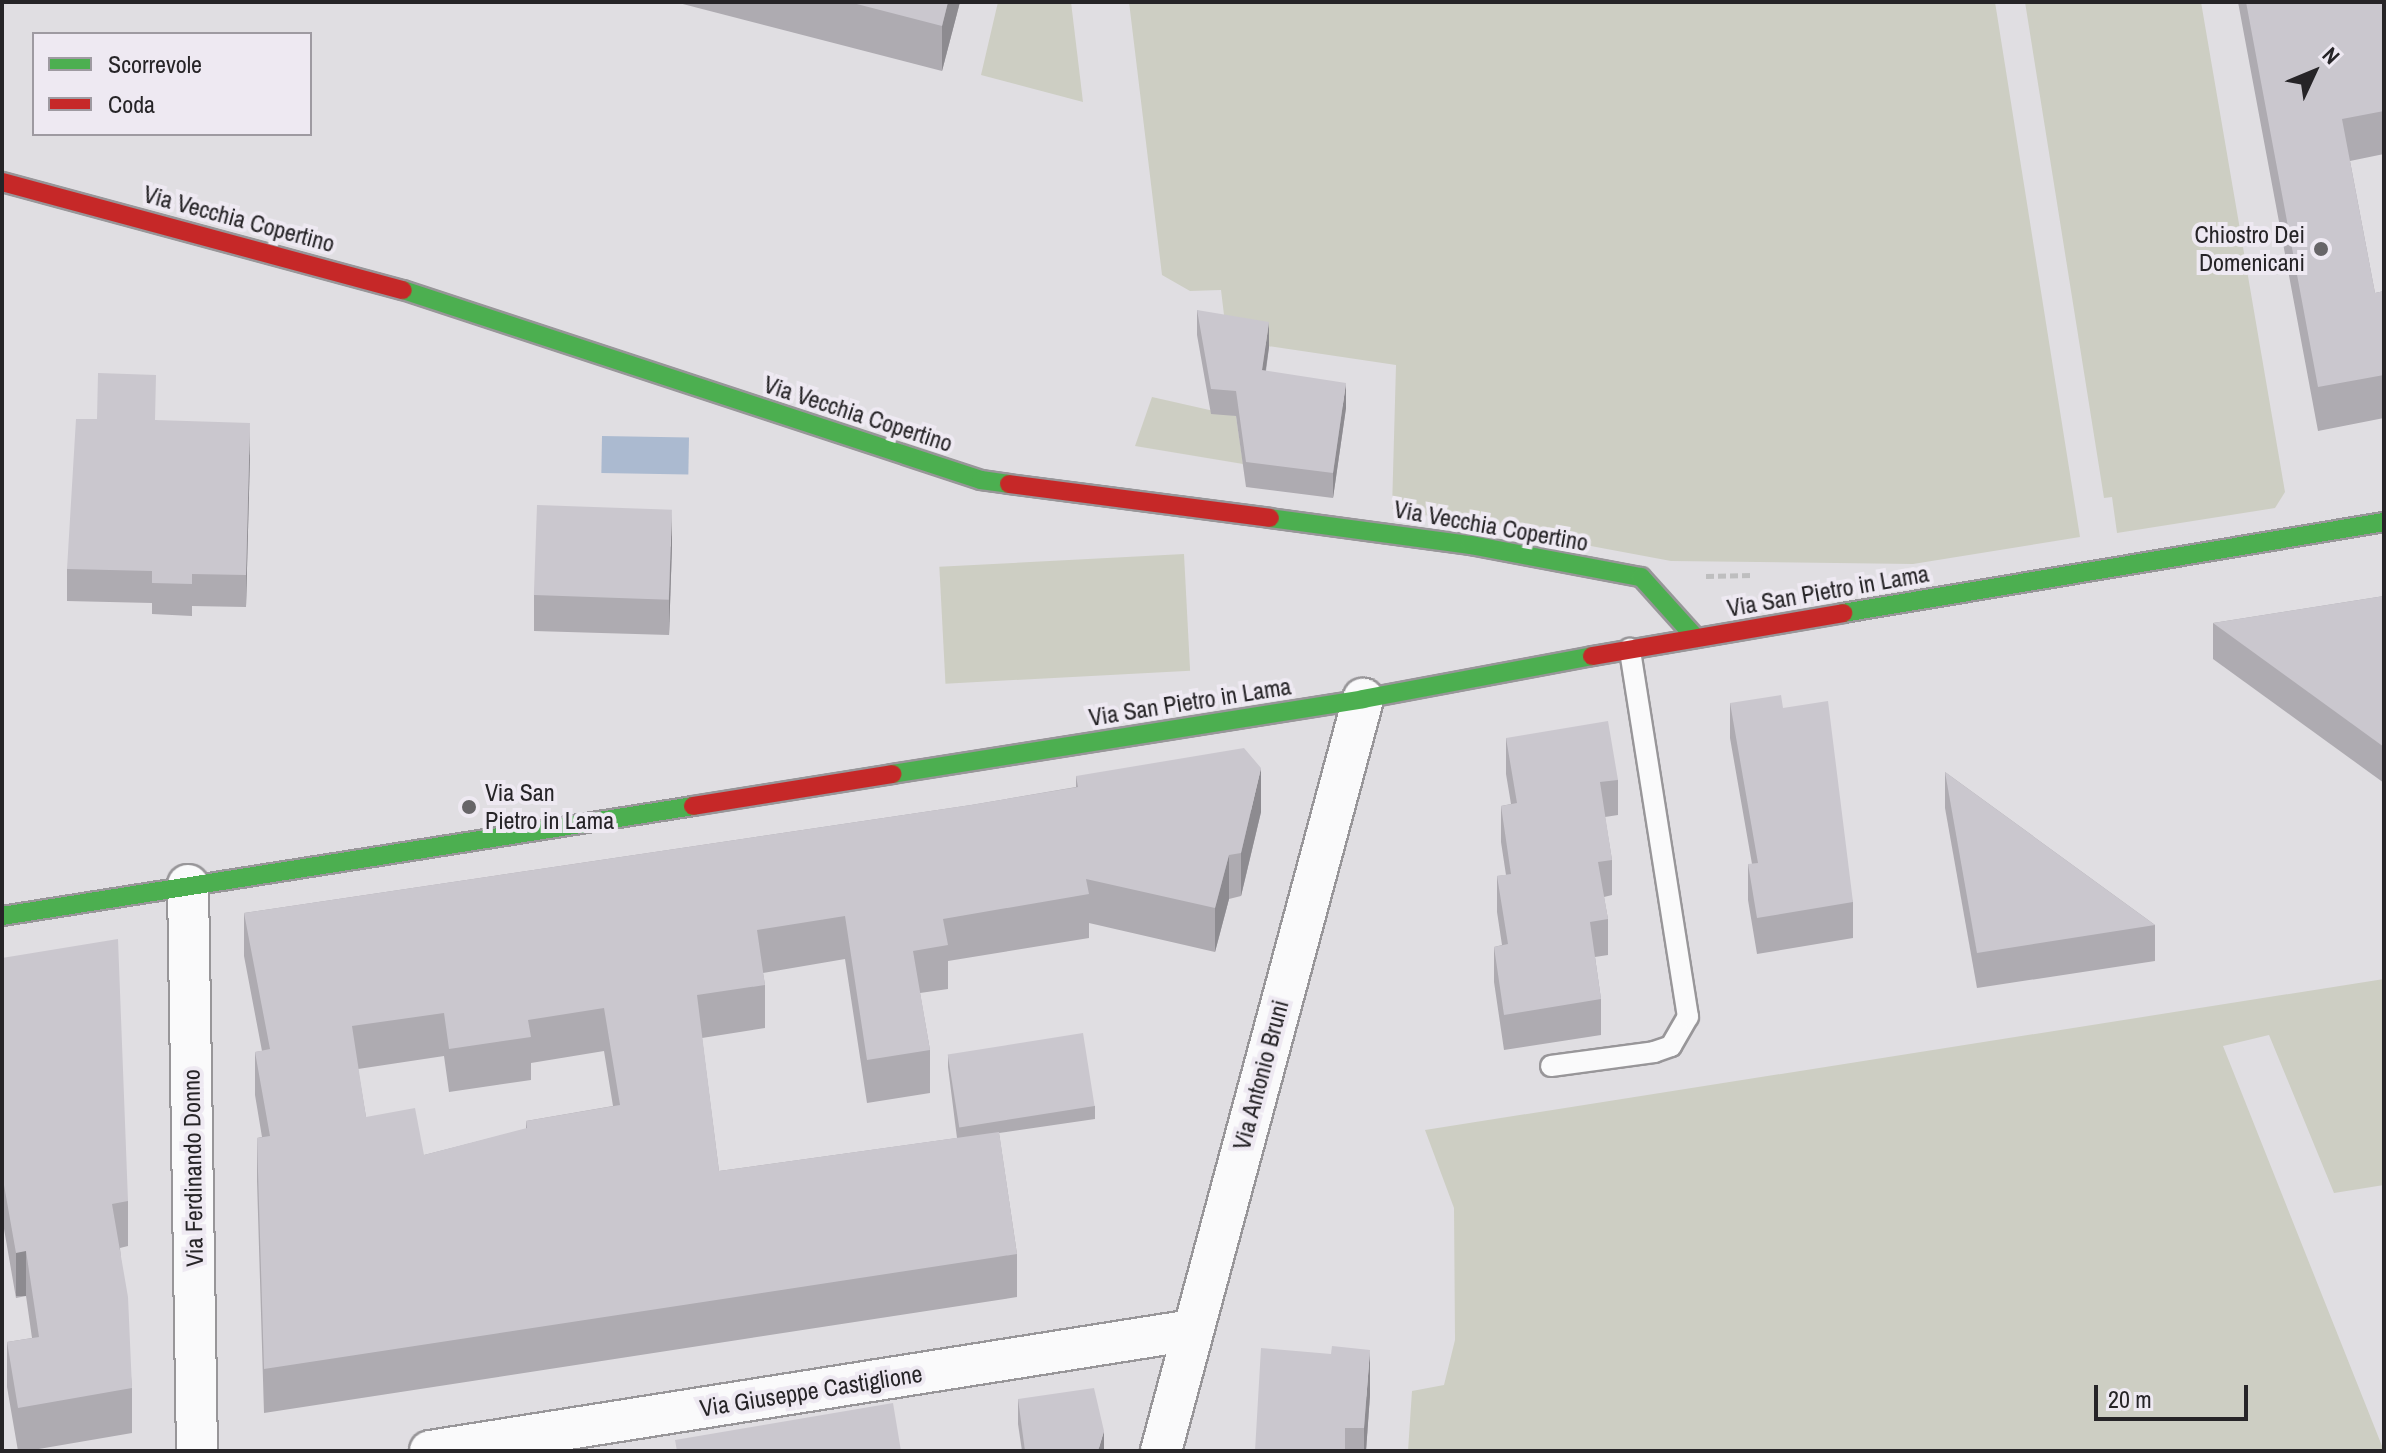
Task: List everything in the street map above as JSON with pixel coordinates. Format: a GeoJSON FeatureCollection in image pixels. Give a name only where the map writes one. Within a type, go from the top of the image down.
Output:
{"type":"FeatureCollection","features":[{"type":"Feature","properties":{"kind":"main road","name":"Via Vecchia Copertino"},"geometry":{"type":"LineString","coordinates":[[2,182],[390,284],[981,480],[1471,545],[1641,577],[1696,638]]}},
{"type":"Feature","properties":{"kind":"main road","name":"Via San Pietro in Lama"},"geometry":{"type":"LineString","coordinates":[[2,916],[1363,699],[1630,649],[2384,522]]}},
{"type":"Feature","properties":{"kind":"street","name":"Via Antonio Bruni"},"geometry":{"type":"LineString","coordinates":[[1161,1451],[1363,699]]}},
{"type":"Feature","properties":{"kind":"street","name":"Via Ferdinando Donno"},"geometry":{"type":"LineString","coordinates":[[188,885],[197,1451]]}},
{"type":"Feature","properties":{"kind":"street","name":"Via Giuseppe Castiglione"},"geometry":{"type":"LineString","coordinates":[[430,1451],[1192,1330]]}},
{"type":"Feature","properties":{"kind":"lane"},"geometry":{"type":"LineString","coordinates":[[1551,1066],[1654,1052],[1671,1046],[1688,1017],[1630,649]]}},
{"type":"Feature","properties":{"kind":"shaded area"},"geometry":{"type":"Polygon","coordinates":[[[998,2],[1071,2],[1083,102],[981,75],[998,2]]]}},
{"type":"Feature","properties":{"kind":"shaded area"},"geometry":{"type":"Polygon","coordinates":[[[1129,2],[1995,2],[2080,537],[1913,564],[1671,561],[1392,509],[1396,365],[1227,340],[1221,290],[1190,291],[1162,275],[1129,2]]]}},
{"type":"Feature","properties":{"kind":"shaded area"},"geometry":{"type":"Polygon","coordinates":[[[2025,2],[2201,2],[2285,492],[2275,508],[2117,533],[2112,497],[2104,498],[2025,2]]]}},
{"type":"Feature","properties":{"kind":"shaded area"},"geometry":{"type":"Polygon","coordinates":[[[1152,397],[1236,416],[1243,464],[1135,446],[1152,397]]]}},
{"type":"Feature","properties":{"kind":"shaded area"},"geometry":{"type":"Polygon","coordinates":[[[1184,554],[1190,671],[945,684],[939,567],[1184,554]]]}},
{"type":"Feature","properties":{"kind":"shaded area"},"geometry":{"type":"Polygon","coordinates":[[[2384,979],[2384,1185],[2334,1193],[2269,1035],[2223,1046],[2384,1451],[1408,1451],[1412,1391],[1444,1385],[1455,1340],[1454,1208],[1425,1130],[2384,979]]]}},
{"type":"Feature","properties":{"kind":"water"},"geometry":{"type":"Polygon","coordinates":[[[602,436],[689,438],[688,475],[601,473],[602,436]]]}},
{"type":"Feature","properties":{"kind":"building"},"geometry":{"type":"Polygon","coordinates":[[[849,2],[948,2],[942,26],[849,2]]]}},
{"type":"Feature","properties":{"kind":"building","name":"Chiostro Dei Domenicani"},"geometry":{"type":"Polygon","coordinates":[[[2246,2],[2384,2],[2384,111],[2342,119],[2375,293],[2384,291],[2384,375],[2318,387],[2246,2]]]}},
{"type":"Feature","properties":{"kind":"building"},"geometry":{"type":"Polygon","coordinates":[[[1197,310],[1269,322],[1262,370],[1346,383],[1333,473],[1246,462],[1236,391],[1211,389],[1197,310]]]}},
{"type":"Feature","properties":{"kind":"building"},"geometry":{"type":"Polygon","coordinates":[[[98,373],[156,375],[155,420],[250,423],[246,575],[192,574],[192,584],[152,583],[152,571],[67,569],[76,419],[97,419],[98,373]]]}},
{"type":"Feature","properties":{"kind":"building"},"geometry":{"type":"Polygon","coordinates":[[[537,505],[672,510],[669,600],[534,595],[537,505]]]}},
{"type":"Feature","properties":{"kind":"building"},"geometry":{"type":"Polygon","coordinates":[[[2384,596],[2384,747],[2213,623],[2384,596]]]}},
{"type":"Feature","properties":{"kind":"building"},"geometry":{"type":"Polygon","coordinates":[[[1781,695],[1783,708],[1828,701],[1853,902],[1757,918],[1748,864],[1758,863],[1730,703],[1781,695]]]}},
{"type":"Feature","properties":{"kind":"building"},"geometry":{"type":"Polygon","coordinates":[[[1608,721],[1618,780],[1600,782],[1612,860],[1598,862],[1608,919],[1590,922],[1601,999],[1504,1015],[1494,947],[1508,944],[1497,876],[1511,874],[1501,806],[1517,803],[1506,738],[1608,721]]]}},
{"type":"Feature","properties":{"kind":"building"},"geometry":{"type":"Polygon","coordinates":[[[1244,748],[1261,768],[1241,853],[1229,855],[1215,908],[1086,879],[1089,894],[943,919],[948,945],[913,951],[930,1050],[867,1060],[845,916],[757,930],[765,985],[697,995],[719,1171],[999,1132],[1017,1254],[264,1369],[257,1138],[270,1136],[255,1052],[270,1049],[244,913],[971,805],[1078,787],[1076,776],[1244,748]],[[604,1008],[528,1020],[531,1037],[449,1049],[444,1013],[352,1026],[366,1117],[415,1108],[424,1155],[527,1128],[526,1121],[620,1105],[604,1008]]]}},
{"type":"Feature","properties":{"kind":"building"},"geometry":{"type":"Polygon","coordinates":[[[1945,772],[2155,925],[1977,953],[1945,772]]]}},
{"type":"Feature","properties":{"kind":"building"},"geometry":{"type":"Polygon","coordinates":[[[118,939],[128,1201],[112,1204],[128,1297],[132,1388],[18,1408],[7,1342],[39,1337],[26,1251],[16,1253],[2,1185],[2,958],[118,939]]]}},
{"type":"Feature","properties":{"kind":"building"},"geometry":{"type":"Polygon","coordinates":[[[1083,1033],[1095,1106],[959,1128],[948,1054],[1083,1033]]]}},
{"type":"Feature","properties":{"kind":"building"},"geometry":{"type":"Polygon","coordinates":[[[1332,1346],[1370,1350],[1364,1428],[1345,1428],[1345,1451],[1255,1451],[1261,1348],[1331,1354],[1332,1346]]]}},
{"type":"Feature","properties":{"kind":"building"},"geometry":{"type":"Polygon","coordinates":[[[1094,1388],[1104,1431],[1098,1451],[1025,1451],[1018,1399],[1094,1388]]]}},
{"type":"Feature","properties":{"kind":"building"},"geometry":{"type":"Polygon","coordinates":[[[893,1403],[901,1451],[677,1451],[675,1440],[893,1403]]]}},
{"type":"Feature","properties":{"kind":"traffic: fast"},"geometry":{"type":"LineString","coordinates":[[403,290],[981,480],[1009,484]]}},
{"type":"Feature","properties":{"kind":"traffic: fast"},"geometry":{"type":"LineString","coordinates":[[1270,518],[1471,545],[1641,577],[1696,638]]}},
{"type":"Feature","properties":{"kind":"traffic: fast"},"geometry":{"type":"LineString","coordinates":[[1843,613],[2384,522]]}},
{"type":"Feature","properties":{"kind":"traffic: fast"},"geometry":{"type":"LineString","coordinates":[[892,774],[1363,699],[1592,656]]}},
{"type":"Feature","properties":{"kind":"traffic: fast"},"geometry":{"type":"LineString","coordinates":[[2,916],[693,806]]}},
{"type":"Feature","properties":{"kind":"traffic: jam"},"geometry":{"type":"LineString","coordinates":[[2,182],[403,290]]}},
{"type":"Feature","properties":{"kind":"traffic: jam"},"geometry":{"type":"LineString","coordinates":[[1009,484],[1270,518]]}},
{"type":"Feature","properties":{"kind":"traffic: jam"},"geometry":{"type":"LineString","coordinates":[[1592,656],[1843,613]]}},
{"type":"Feature","properties":{"kind":"traffic: jam"},"geometry":{"type":"LineString","coordinates":[[693,806],[892,774]]}},
{"type":"Feature","properties":{"kind":"place","name":"Chiostro Dei Domenicani"},"geometry":{"type":"Point","coordinates":[2321,249]}},
{"type":"Feature","properties":{"kind":"place","name":"Via San Pietro in Lama"},"geometry":{"type":"Point","coordinates":[469,807]}}]}
